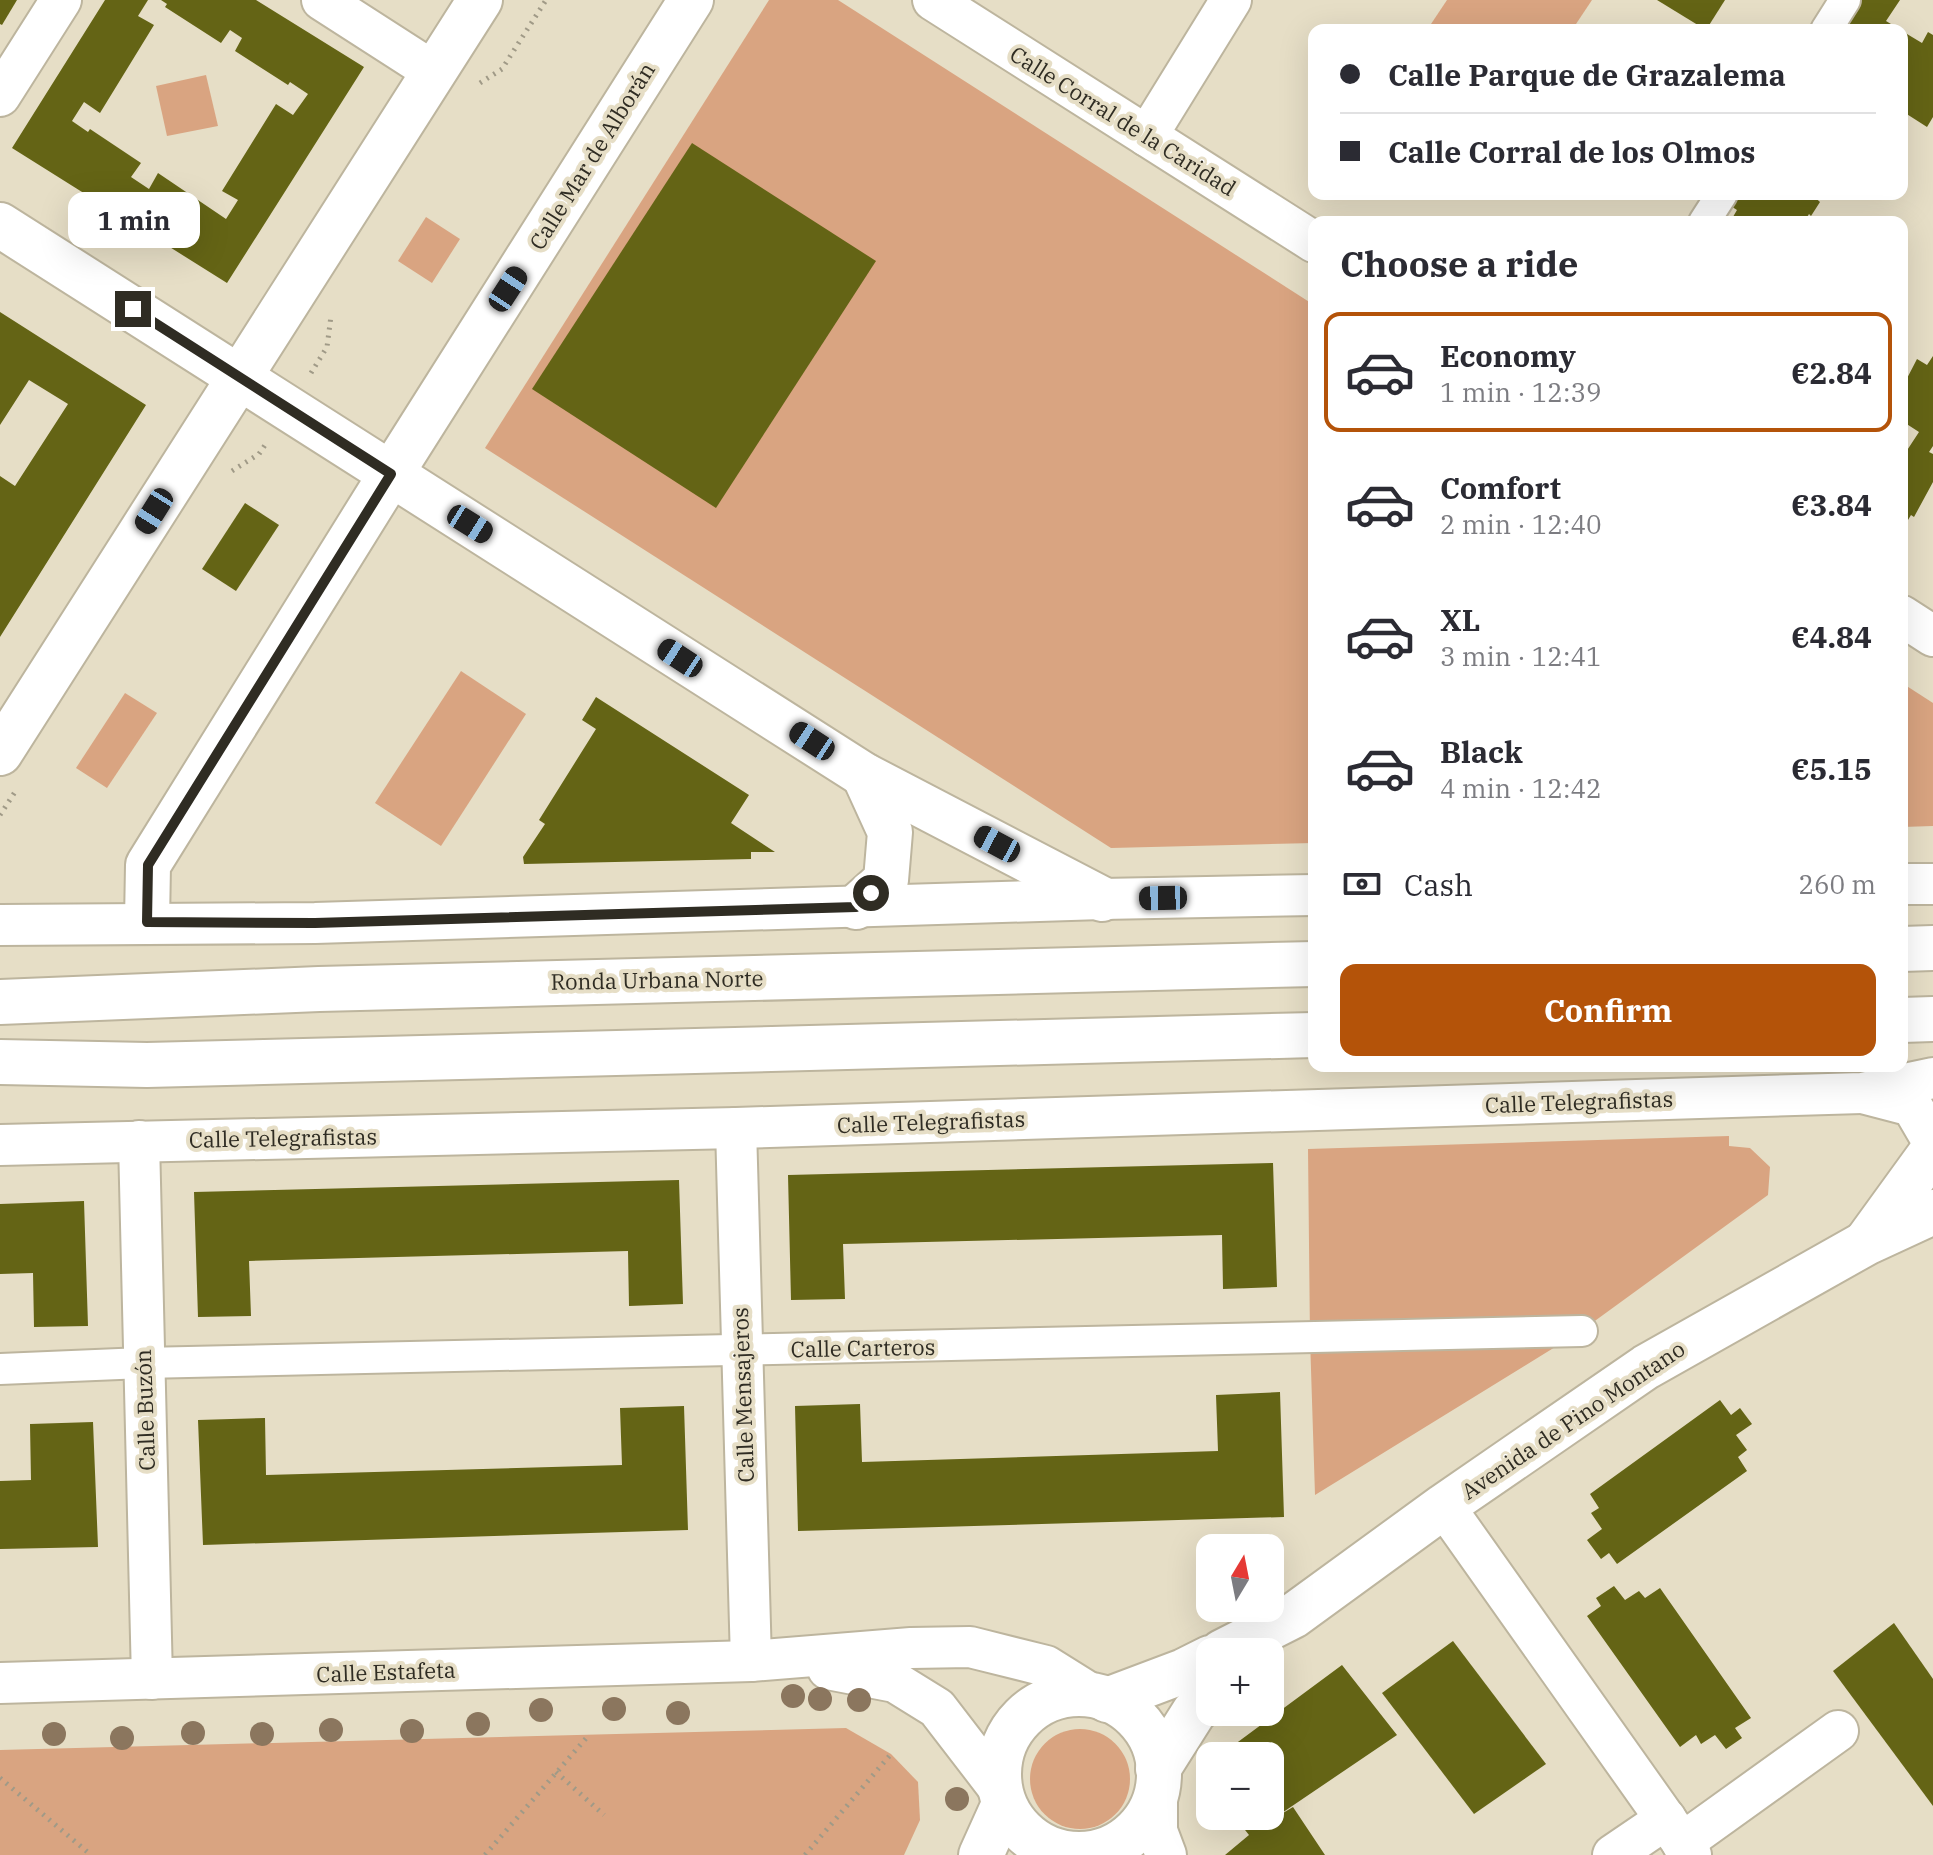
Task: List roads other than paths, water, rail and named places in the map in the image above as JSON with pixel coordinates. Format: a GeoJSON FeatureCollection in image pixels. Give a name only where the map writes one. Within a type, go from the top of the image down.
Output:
{"type":"FeatureCollection","features":[{"type":"Feature","properties":{"kind":"street"},"geometry":{"type":"LineString","coordinates":[[0,96],[61,0]]}},
{"type":"Feature","properties":{"kind":"street"},"geometry":{"type":"LineString","coordinates":[[322,0],[434,72]]}},
{"type":"Feature","properties":{"kind":"street"},"geometry":{"type":"LineString","coordinates":[[0,753],[480,0]]}},
{"type":"Feature","properties":{"kind":"street","name":"Calle Mar de Alborán"},"geometry":{"type":"LineString","coordinates":[[147,922],[148,865],[691,0]]}},
{"type":"Feature","properties":{"kind":"street","name":"Calle Corral de la Caridad"},"geometry":{"type":"LineString","coordinates":[[933,0],[1308,238]]}},
{"type":"Feature","properties":{"kind":"street"},"geometry":{"type":"LineString","coordinates":[[1147,136],[1231,0]]}},
{"type":"Feature","properties":{"kind":"street"},"geometry":{"type":"LineString","coordinates":[[1830,24],[1845,0]]}},
{"type":"Feature","properties":{"kind":"street"},"geometry":{"type":"LineString","coordinates":[[0,225],[864,775],[1102,899]]}},
{"type":"Feature","properties":{"kind":"street"},"geometry":{"type":"LineString","coordinates":[[856,907],[886,880],[890,832],[864,775]]}},
{"type":"Feature","properties":{"kind":"street"},"geometry":{"type":"LineString","coordinates":[[1908,884],[1933,884]]}},
{"type":"Feature","properties":{"kind":"street"},"geometry":{"type":"LineString","coordinates":[[0,925],[301,923],[1308,895]]}},
{"type":"Feature","properties":{"kind":"street"},"geometry":{"type":"LineString","coordinates":[[1908,949],[1933,948]]}},
{"type":"Feature","properties":{"kind":"street","name":"Ronda Urbana Norte"},"geometry":{"type":"LineString","coordinates":[[0,1002],[319,989],[1308,964]]}},
{"type":"Feature","properties":{"kind":"street"},"geometry":{"type":"LineString","coordinates":[[1908,1020],[1933,1019]]}},
{"type":"Feature","properties":{"kind":"street"},"geometry":{"type":"LineString","coordinates":[[0,1062],[147,1065],[1308,1035]]}},
{"type":"Feature","properties":{"kind":"street"},"geometry":{"type":"LineString","coordinates":[[0,1086],[147,1065]]}},
{"type":"Feature","properties":{"kind":"street"},"geometry":{"type":"LineString","coordinates":[[1862,1093],[1933,1078]]}},
{"type":"Feature","properties":{"kind":"street"},"geometry":{"type":"LineString","coordinates":[[1862,1093],[1912,1106],[1933,1142]]}},
{"type":"Feature","properties":{"kind":"street","name":"Calle Telegrafistas"},"geometry":{"type":"LineString","coordinates":[[0,1145],[736,1128],[1862,1093]]}},
{"type":"Feature","properties":{"kind":"street","name":"Calle Mensajeros"},"geometry":{"type":"LineString","coordinates":[[736,1128],[742,1350],[762,1660]]}},
{"type":"Feature","properties":{"kind":"street","name":"Calle Buzón"},"geometry":{"type":"LineString","coordinates":[[139,1141],[152,1679]]}},
{"type":"Feature","properties":{"kind":"street"},"geometry":{"type":"LineString","coordinates":[[1866,1243],[1933,1150]]}},
{"type":"Feature","properties":{"kind":"street","name":"Avenida de Pino Montano"},"geometry":{"type":"LineString","coordinates":[[1270,1638],[1293,1616],[1444,1506],[1646,1367],[1866,1243],[1933,1212]]}},
{"type":"Feature","properties":{"kind":"street","name":"Calle Carteros"},"geometry":{"type":"LineString","coordinates":[[0,1369],[143,1363],[1582,1331]]}},
{"type":"Feature","properties":{"kind":"street"},"geometry":{"type":"LineString","coordinates":[[1444,1506],[1680,1839]]}},
{"type":"Feature","properties":{"kind":"street","name":"Avenida de Pino Montano"},"geometry":{"type":"LineString","coordinates":[[1250,1638],[1293,1616]]}},
{"type":"Feature","properties":{"kind":"street","name":"Calle Estafeta"},"geometry":{"type":"LineString","coordinates":[[0,1683],[762,1660],[911,1648],[970,1647],[1046,1666],[1100,1698]]}},
{"type":"Feature","properties":{"kind":"street","name":"Calle Estafeta"},"geometry":{"type":"LineString","coordinates":[[762,1660],[895,1682],[937,1708],[1002,1797]]}},
{"type":"Feature","properties":{"kind":"street"},"geometry":{"type":"LineString","coordinates":[[1196,1665],[1100,1698],[1063,1696],[1034,1708],[1022,1719],[1005,1744],[999,1775],[1002,1797],[1012,1818],[1034,1841],[1087,1853],[1123,1840],[1139,1827],[1151,1810],[1158,1780],[1196,1710]]}},
{"type":"Feature","properties":{"kind":"street"},"geometry":{"type":"LineString","coordinates":[[1100,1698],[1132,1715],[1150,1740],[1158,1780],[1157,1831],[1166,1855]]}},
{"type":"Feature","properties":{"kind":"street"},"geometry":{"type":"LineString","coordinates":[[1613,1855],[1680,1839],[1838,1731]]}},
{"type":"Feature","properties":{"kind":"street"},"geometry":{"type":"LineString","coordinates":[[981,1855],[1002,1797]]}}]}
